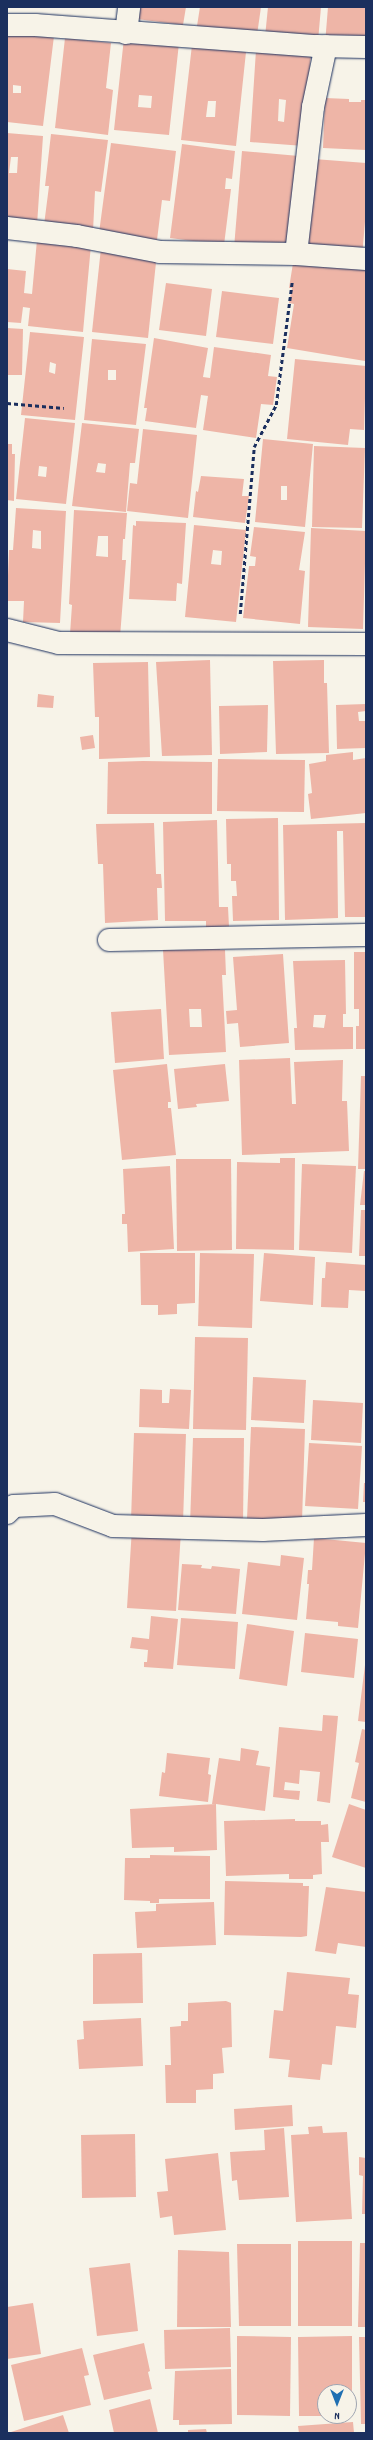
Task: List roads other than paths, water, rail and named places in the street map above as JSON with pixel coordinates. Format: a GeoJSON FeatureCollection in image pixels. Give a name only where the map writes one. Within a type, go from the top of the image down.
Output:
{"type":"FeatureCollection","features":[{"type":"Feature","properties":{"kind":"street"},"geometry":{"type":"LineString","coordinates":[[126,33],[129,7]]}},
{"type":"Feature","properties":{"kind":"street"},"geometry":{"type":"LineString","coordinates":[[7,25],[34,25],[126,33],[326,46],[366,47]]}},
{"type":"Feature","properties":{"kind":"street"},"geometry":{"type":"LineString","coordinates":[[296,254],[313,107],[326,46]]}},
{"type":"Feature","properties":{"kind":"street"},"geometry":{"type":"LineString","coordinates":[[7,228],[77,236],[160,252],[296,254],[366,259]]}},
{"type":"Feature","properties":{"kind":"street"},"geometry":{"type":"LineString","coordinates":[[7,630],[58,643],[366,644]]}},
{"type":"Feature","properties":{"kind":"street"},"geometry":{"type":"LineString","coordinates":[[109,940],[366,935]]}},
{"type":"Feature","properties":{"kind":"street"},"geometry":{"type":"LineString","coordinates":[[7,1512],[14,1506],[55,1504],[113,1526],[263,1530],[366,1525]]}}]}
